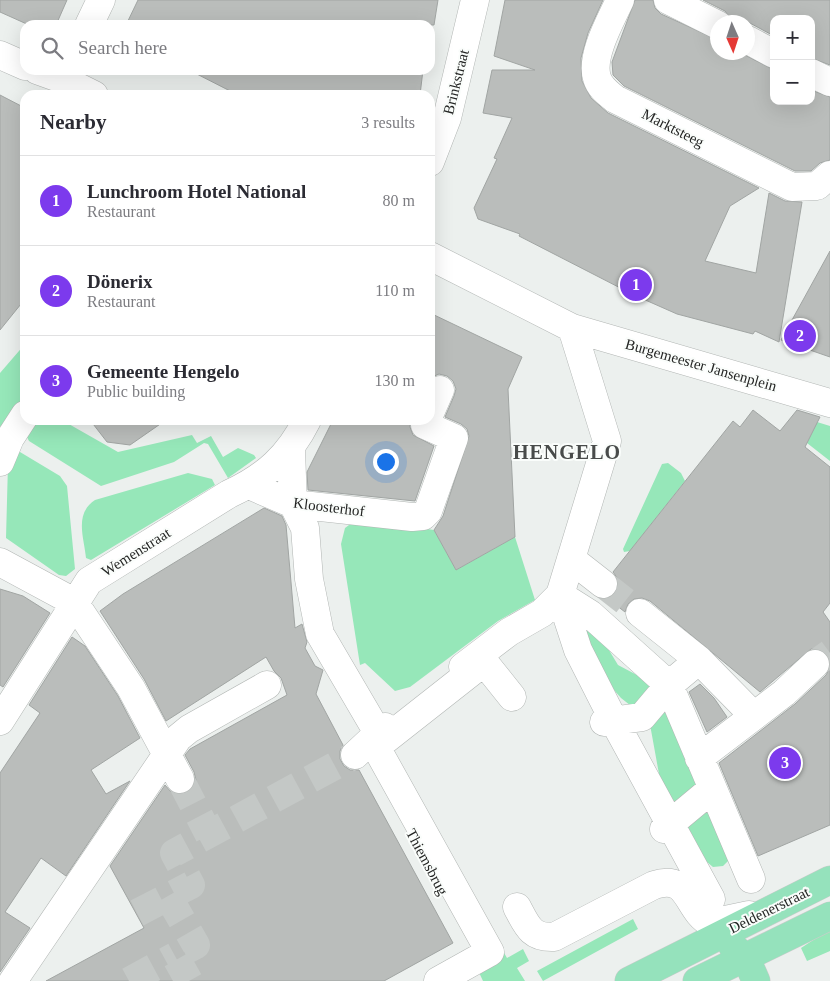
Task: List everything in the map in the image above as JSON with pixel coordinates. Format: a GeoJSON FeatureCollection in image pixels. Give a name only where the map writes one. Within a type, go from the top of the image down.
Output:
{"type":"FeatureCollection","features":[{"type":"Feature","properties":{"kind":"main road","name":"Deldenerstraat"},"geometry":{"type":"LineString","coordinates":[[629,981],[830,880]]}},
{"type":"Feature","properties":{"kind":"main road"},"geometry":{"type":"LineString","coordinates":[[751,970],[736,949],[707,941],[711,978],[751,970],[830,916]]}},
{"type":"Feature","properties":{"kind":"street"},"geometry":{"type":"LineString","coordinates":[[91,20],[101,0]]}},
{"type":"Feature","properties":{"kind":"street","name":"Brinkstraat"},"geometry":{"type":"LineString","coordinates":[[435,149],[447,118],[475,0]]}},
{"type":"Feature","properties":{"kind":"street","name":"Marktsteeg"},"geometry":{"type":"LineString","coordinates":[[620,0],[601,40],[596,64],[597,78],[603,89],[615,99],[792,187],[799,189],[818,186],[830,175]]}},
{"type":"Feature","properties":{"kind":"street"},"geometry":{"type":"LineString","coordinates":[[668,0],[710,21]]}},
{"type":"Feature","properties":{"kind":"street"},"geometry":{"type":"LineString","coordinates":[[755,44],[770,52]]}},
{"type":"Feature","properties":{"kind":"street"},"geometry":{"type":"LineString","coordinates":[[0,55],[20,64]]}},
{"type":"Feature","properties":{"kind":"street"},"geometry":{"type":"LineString","coordinates":[[65,75],[87,90]]}},
{"type":"Feature","properties":{"kind":"street"},"geometry":{"type":"LineString","coordinates":[[815,75],[830,82]]}},
{"type":"Feature","properties":{"kind":"street","name":"Burgemeester Jansenplein"},"geometry":{"type":"LineString","coordinates":[[435,259],[572,328],[830,403]]}},
{"type":"Feature","properties":{"kind":"street"},"geometry":{"type":"LineString","coordinates":[[366,745],[394,718],[509,632],[551,604],[571,559],[607,442],[572,328]]}},
{"type":"Feature","properties":{"kind":"street"},"geometry":{"type":"LineString","coordinates":[[5,450],[20,424]]}},
{"type":"Feature","properties":{"kind":"street","name":"Wemenstraat"},"geometry":{"type":"LineString","coordinates":[[0,720],[89,581],[229,494],[249,485],[291,450],[304,425]]}},
{"type":"Feature","properties":{"kind":"street","name":"Kloosterhof"},"geometry":{"type":"LineString","coordinates":[[249,485],[293,504],[412,517],[423,516],[428,511],[454,438],[425,425]]}},
{"type":"Feature","properties":{"kind":"street"},"geometry":{"type":"LineString","coordinates":[[291,450],[293,504]]}},
{"type":"Feature","properties":{"kind":"street","name":"Thiemsbrug"},"geometry":{"type":"LineString","coordinates":[[293,504],[305,528],[309,579],[320,634],[366,745],[472,944],[447,976]]}},
{"type":"Feature","properties":{"kind":"street"},"geometry":{"type":"LineString","coordinates":[[571,559],[604,584]]}},
{"type":"Feature","properties":{"kind":"street"},"geometry":{"type":"LineString","coordinates":[[0,562],[74,602],[131,688],[180,779]]}},
{"type":"Feature","properties":{"kind":"street"},"geometry":{"type":"LineString","coordinates":[[551,604],[590,614],[669,685],[751,879]]}},
{"type":"Feature","properties":{"kind":"street"},"geometry":{"type":"LineString","coordinates":[[551,604],[578,650],[609,722],[668,827],[710,924],[768,910]]}},
{"type":"Feature","properties":{"kind":"street"},"geometry":{"type":"LineString","coordinates":[[640,614],[699,660],[754,716]]}},
{"type":"Feature","properties":{"kind":"street"},"geometry":{"type":"LineString","coordinates":[[609,722],[642,717],[669,685],[699,660]]}},
{"type":"Feature","properties":{"kind":"street"},"geometry":{"type":"LineString","coordinates":[[447,976],[490,952],[376,747],[484,662],[512,697]]}},
{"type":"Feature","properties":{"kind":"street"},"geometry":{"type":"LineString","coordinates":[[699,758],[754,716],[815,664]]}},
{"type":"Feature","properties":{"kind":"street"},"geometry":{"type":"LineString","coordinates":[[13,981],[166,753],[178,738],[189,729],[267,685]]}},
{"type":"Feature","properties":{"kind":"street"},"geometry":{"type":"LineString","coordinates":[[668,827],[712,788]]}},
{"type":"Feature","properties":{"kind":"street"},"geometry":{"type":"LineString","coordinates":[[517,907],[533,933],[543,937],[554,937],[654,885],[670,882],[684,890],[704,907],[707,941]]}},
{"type":"Feature","properties":{"kind":"green space"},"geometry":{"type":"Polygon","coordinates":[[[20,350],[20,408],[7,429],[0,426],[0,373],[20,350]]]}},
{"type":"Feature","properties":{"kind":"green space"},"geometry":{"type":"Polygon","coordinates":[[[817,422],[830,426],[830,461],[807,443],[817,422]]]}},
{"type":"Feature","properties":{"kind":"green space"},"geometry":{"type":"Polygon","coordinates":[[[32,425],[71,425],[118,452],[192,435],[197,443],[211,436],[223,457],[238,448],[254,455],[256,458],[228,478],[208,444],[204,443],[174,462],[101,486],[29,441],[26,435],[32,425]]]}},
{"type":"Feature","properties":{"kind":"green space"},"geometry":{"type":"Polygon","coordinates":[[[20,452],[60,476],[67,486],[75,569],[66,576],[59,575],[6,538],[8,464],[20,452]]]}},
{"type":"Feature","properties":{"kind":"green space"},"geometry":{"type":"Polygon","coordinates":[[[668,463],[681,473],[685,481],[630,551],[624,552],[623,549],[662,464],[668,463]]]}},
{"type":"Feature","properties":{"kind":"green space"},"geometry":{"type":"Polygon","coordinates":[[[188,473],[212,479],[215,485],[91,560],[86,558],[82,534],[82,519],[84,512],[95,500],[188,473]]]}},
{"type":"Feature","properties":{"kind":"green space"},"geometry":{"type":"Polygon","coordinates":[[[357,519],[434,530],[456,570],[515,537],[535,600],[498,621],[410,687],[395,691],[365,663],[360,665],[341,544],[345,528],[357,519]]]}},
{"type":"Feature","properties":{"kind":"green space"},"geometry":{"type":"Polygon","coordinates":[[[592,622],[618,665],[652,683],[640,713],[621,698],[605,680],[581,626],[592,622]]]}},
{"type":"Feature","properties":{"kind":"green space"},"geometry":{"type":"Polygon","coordinates":[[[667,706],[699,780],[675,812],[661,785],[649,719],[667,706]]]}},
{"type":"Feature","properties":{"kind":"green space"},"geometry":{"type":"Polygon","coordinates":[[[710,804],[730,859],[723,866],[713,867],[702,858],[684,828],[710,804]]]}},
{"type":"Feature","properties":{"kind":"green space"},"geometry":{"type":"Polygon","coordinates":[[[633,919],[638,929],[543,981],[537,971],[633,919]]]}},
{"type":"Feature","properties":{"kind":"green space"},"geometry":{"type":"Polygon","coordinates":[[[830,929],[830,951],[807,961],[801,948],[830,929]]]}},
{"type":"Feature","properties":{"kind":"green space"},"geometry":{"type":"Polygon","coordinates":[[[523,949],[529,961],[517,968],[525,981],[483,981],[476,966],[503,951],[507,958],[523,949]]]}},
{"type":"Feature","properties":{"kind":"building"},"geometry":{"type":"Polygon","coordinates":[[[0,0],[67,0],[58,20],[20,21],[0,12],[0,0]]]}},
{"type":"Feature","properties":{"kind":"building"},"geometry":{"type":"Polygon","coordinates":[[[138,0],[438,0],[435,20],[128,20],[138,0]]]}},
{"type":"Feature","properties":{"kind":"building"},"geometry":{"type":"Polygon","coordinates":[[[505,0],[603,0],[588,33],[581,58],[582,81],[591,98],[608,113],[759,188],[730,206],[705,261],[756,273],[769,193],[785,201],[802,202],[779,342],[755,331],[753,334],[677,314],[634,295],[519,236],[520,234],[478,219],[474,208],[497,159],[494,158],[512,118],[483,113],[492,70],[535,70],[494,56],[505,0]]]}},
{"type":"Feature","properties":{"kind":"building"},"geometry":{"type":"Polygon","coordinates":[[[635,0],[653,0],[655,8],[661,14],[710,36],[710,60],[755,60],[770,68],[770,105],[815,105],[815,91],[830,97],[830,160],[820,163],[811,171],[795,171],[624,86],[613,75],[612,62],[635,0]]]}},
{"type":"Feature","properties":{"kind":"building"},"geometry":{"type":"Polygon","coordinates":[[[703,0],[830,0],[830,65],[815,59],[815,15],[770,15],[770,34],[755,26],[755,15],[728,15],[725,11],[703,0]]]}},
{"type":"Feature","properties":{"kind":"building"},"geometry":{"type":"Polygon","coordinates":[[[199,75],[422,75],[421,90],[228,90],[199,75]]]}},
{"type":"Feature","properties":{"kind":"building"},"geometry":{"type":"Polygon","coordinates":[[[0,95],[20,105],[20,305],[0,330],[0,95]]]}},
{"type":"Feature","properties":{"kind":"building"},"geometry":{"type":"Polygon","coordinates":[[[830,251],[830,357],[781,340],[830,251]]]}},
{"type":"Feature","properties":{"kind":"building"},"geometry":{"type":"Polygon","coordinates":[[[435,315],[522,357],[508,389],[515,537],[456,570],[434,530],[443,516],[469,436],[467,429],[461,424],[445,417],[456,389],[453,381],[447,376],[439,374],[435,376],[435,315]]]}},
{"type":"Feature","properties":{"kind":"building"},"geometry":{"type":"Polygon","coordinates":[[[753,410],[780,431],[797,410],[820,417],[805,447],[830,467],[830,603],[823,612],[830,622],[830,660],[826,653],[820,649],[811,649],[760,692],[650,601],[642,598],[634,599],[628,604],[625,612],[608,599],[615,594],[618,587],[618,579],[613,572],[733,421],[740,427],[753,410]]]}},
{"type":"Feature","properties":{"kind":"building"},"geometry":{"type":"Polygon","coordinates":[[[94,425],[159,425],[130,445],[107,442],[94,425]]]}},
{"type":"Feature","properties":{"kind":"building"},"geometry":{"type":"Polygon","coordinates":[[[330,425],[410,425],[413,435],[434,446],[415,501],[308,490],[307,472],[330,425]]]}},
{"type":"Feature","properties":{"kind":"building"},"geometry":{"type":"Polygon","coordinates":[[[264,508],[282,516],[286,525],[295,628],[302,624],[307,642],[305,648],[315,666],[323,670],[316,694],[343,745],[340,751],[340,759],[344,766],[350,770],[359,770],[453,943],[384,981],[46,981],[144,928],[110,866],[165,785],[171,792],[179,795],[187,793],[193,788],[196,780],[185,755],[190,749],[287,695],[281,678],[274,671],[266,657],[166,721],[144,679],[100,611],[123,594],[264,508]]]}},
{"type":"Feature","properties":{"kind":"building"},"geometry":{"type":"Polygon","coordinates":[[[0,589],[23,596],[50,613],[3,687],[0,685],[0,589]]]}},
{"type":"Feature","properties":{"kind":"building"},"geometry":{"type":"Polygon","coordinates":[[[72,637],[85,646],[118,696],[140,738],[91,770],[106,794],[130,781],[66,876],[41,858],[5,912],[30,928],[0,972],[0,773],[40,713],[29,705],[72,637]]]}},
{"type":"Feature","properties":{"kind":"building"},"geometry":{"type":"Polygon","coordinates":[[[830,668],[830,825],[758,856],[719,763],[795,704],[826,675],[830,668]]]}},
{"type":"Feature","properties":{"kind":"building"},"geometry":{"type":"Polygon","coordinates":[[[700,684],[714,698],[727,717],[707,732],[689,692],[700,684]]]}},
{"type":"Feature","properties":{"kind":"tunnel"},"geometry":{"type":"LineString","coordinates":[[603,584],[640,613]]}},
{"type":"Feature","properties":{"kind":"tunnel"},"geometry":{"type":"LineString","coordinates":[[815,664],[830,653]]}},
{"type":"Feature","properties":{"kind":"tunnel"},"geometry":{"type":"LineString","coordinates":[[137,913],[191,885],[174,853],[355,755]]}},
{"type":"Feature","properties":{"kind":"tunnel"},"geometry":{"type":"LineString","coordinates":[[180,779],[209,835]]}},
{"type":"Feature","properties":{"kind":"tunnel"},"geometry":{"type":"LineString","coordinates":[[168,896],[196,945],[175,956],[189,981]]}},
{"type":"Feature","properties":{"kind":"tunnel"},"geometry":{"type":"LineString","coordinates":[[129,981],[175,956]]}},
{"type":"Feature","properties":{"kind":"place","name":"Lunchroom Hotel National"},"geometry":{"type":"Point","coordinates":[636,285]}},
{"type":"Feature","properties":{"kind":"place","name":"Dönerix"},"geometry":{"type":"Point","coordinates":[800,336]}},
{"type":"Feature","properties":{"kind":"place","name":"Gemeente Hengelo"},"geometry":{"type":"Point","coordinates":[785,763]}},
{"type":"Feature","properties":{"kind":"district","name":"HENGELO"},"geometry":{"type":"Point","coordinates":[567,452]}}]}
